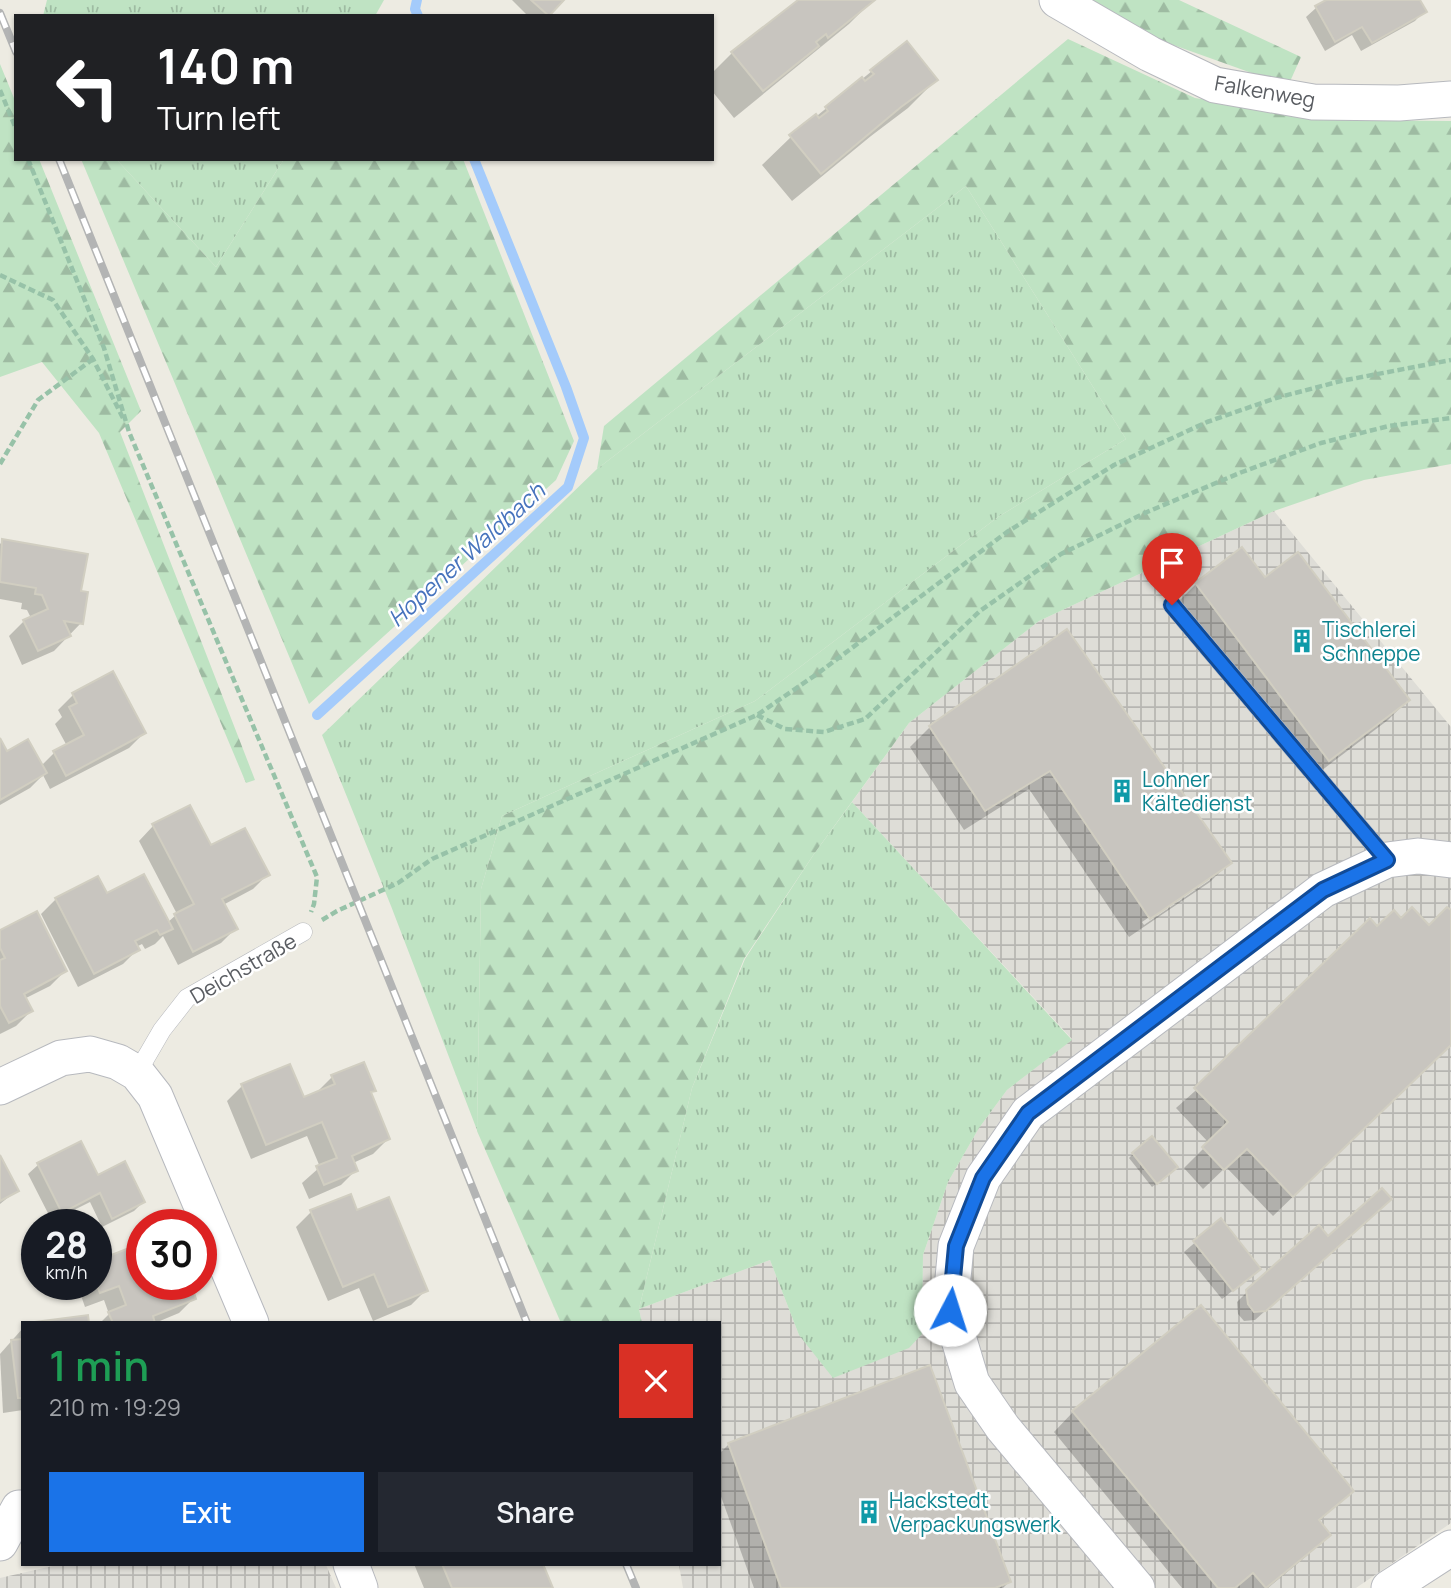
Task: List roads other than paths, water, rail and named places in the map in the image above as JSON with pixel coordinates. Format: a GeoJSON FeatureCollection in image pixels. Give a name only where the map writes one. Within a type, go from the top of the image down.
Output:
{"type":"FeatureCollection","features":[{"type":"Feature","properties":{"kind":"street","name":"Falkenweg"},"geometry":{"type":"LineString","coordinates":[[1058,0],[1150,54],[1215,85],[1313,102],[1399,103],[1451,99]]}},
{"type":"Feature","properties":{"kind":"street"},"geometry":{"type":"LineString","coordinates":[[1137,1588],[1003,1428],[972,1383],[950,1310],[956,1246],[983,1178],[1028,1113],[1323,890],[1387,860],[1418,856],[1451,860]]}},
{"type":"Feature","properties":{"kind":"street"},"geometry":{"type":"LineString","coordinates":[[0,1087],[61,1058],[90,1054],[118,1062],[146,1085],[250,1321]]}},
{"type":"Feature","properties":{"kind":"street"},"geometry":{"type":"LineString","coordinates":[[0,1543],[19,1508]]}},
{"type":"Feature","properties":{"kind":"street"},"geometry":{"type":"LineString","coordinates":[[1389,1588],[1451,1548]]}},
{"type":"Feature","properties":{"kind":"street"},"geometry":{"type":"LineString","coordinates":[[352,1566],[360,1588]]}},
{"type":"Feature","properties":{"kind":"lane"},"geometry":{"type":"LineString","coordinates":[[1172,605],[1387,860]]}},
{"type":"Feature","properties":{"kind":"lane","name":"Deichstraße"},"geometry":{"type":"LineString","coordinates":[[146,1085],[162,1030],[187,998],[303,932]]}},
{"type":"Feature","properties":{"kind":"waterway","name":"Hopener Waldbach"},"geometry":{"type":"LineString","coordinates":[[417,0],[417,14]]}},
{"type":"Feature","properties":{"kind":"waterway","name":"Hopener Waldbach"},"geometry":{"type":"LineString","coordinates":[[317,715],[568,487],[584,438],[475,161]]}},
{"type":"Feature","properties":{"kind":"railway"},"geometry":{"type":"LineString","coordinates":[[0,13],[14,47]]}},
{"type":"Feature","properties":{"kind":"railway"},"geometry":{"type":"LineString","coordinates":[[60,161],[526,1321]]}},
{"type":"Feature","properties":{"kind":"railway"},"geometry":{"type":"LineString","coordinates":[[627,1566],[636,1588]]}},
{"type":"Feature","properties":{"kind":"place","name":"Tischlerei Schneppe"},"geometry":{"type":"Point","coordinates":[1302,641]}},
{"type":"Feature","properties":{"kind":"place","name":"Lohner Kältedienst"},"geometry":{"type":"Point","coordinates":[1122,791]}},
{"type":"Feature","properties":{"kind":"place","name":"Hackstedt Verpackungswerk"},"geometry":{"type":"Point","coordinates":[869,1512]}}]}
